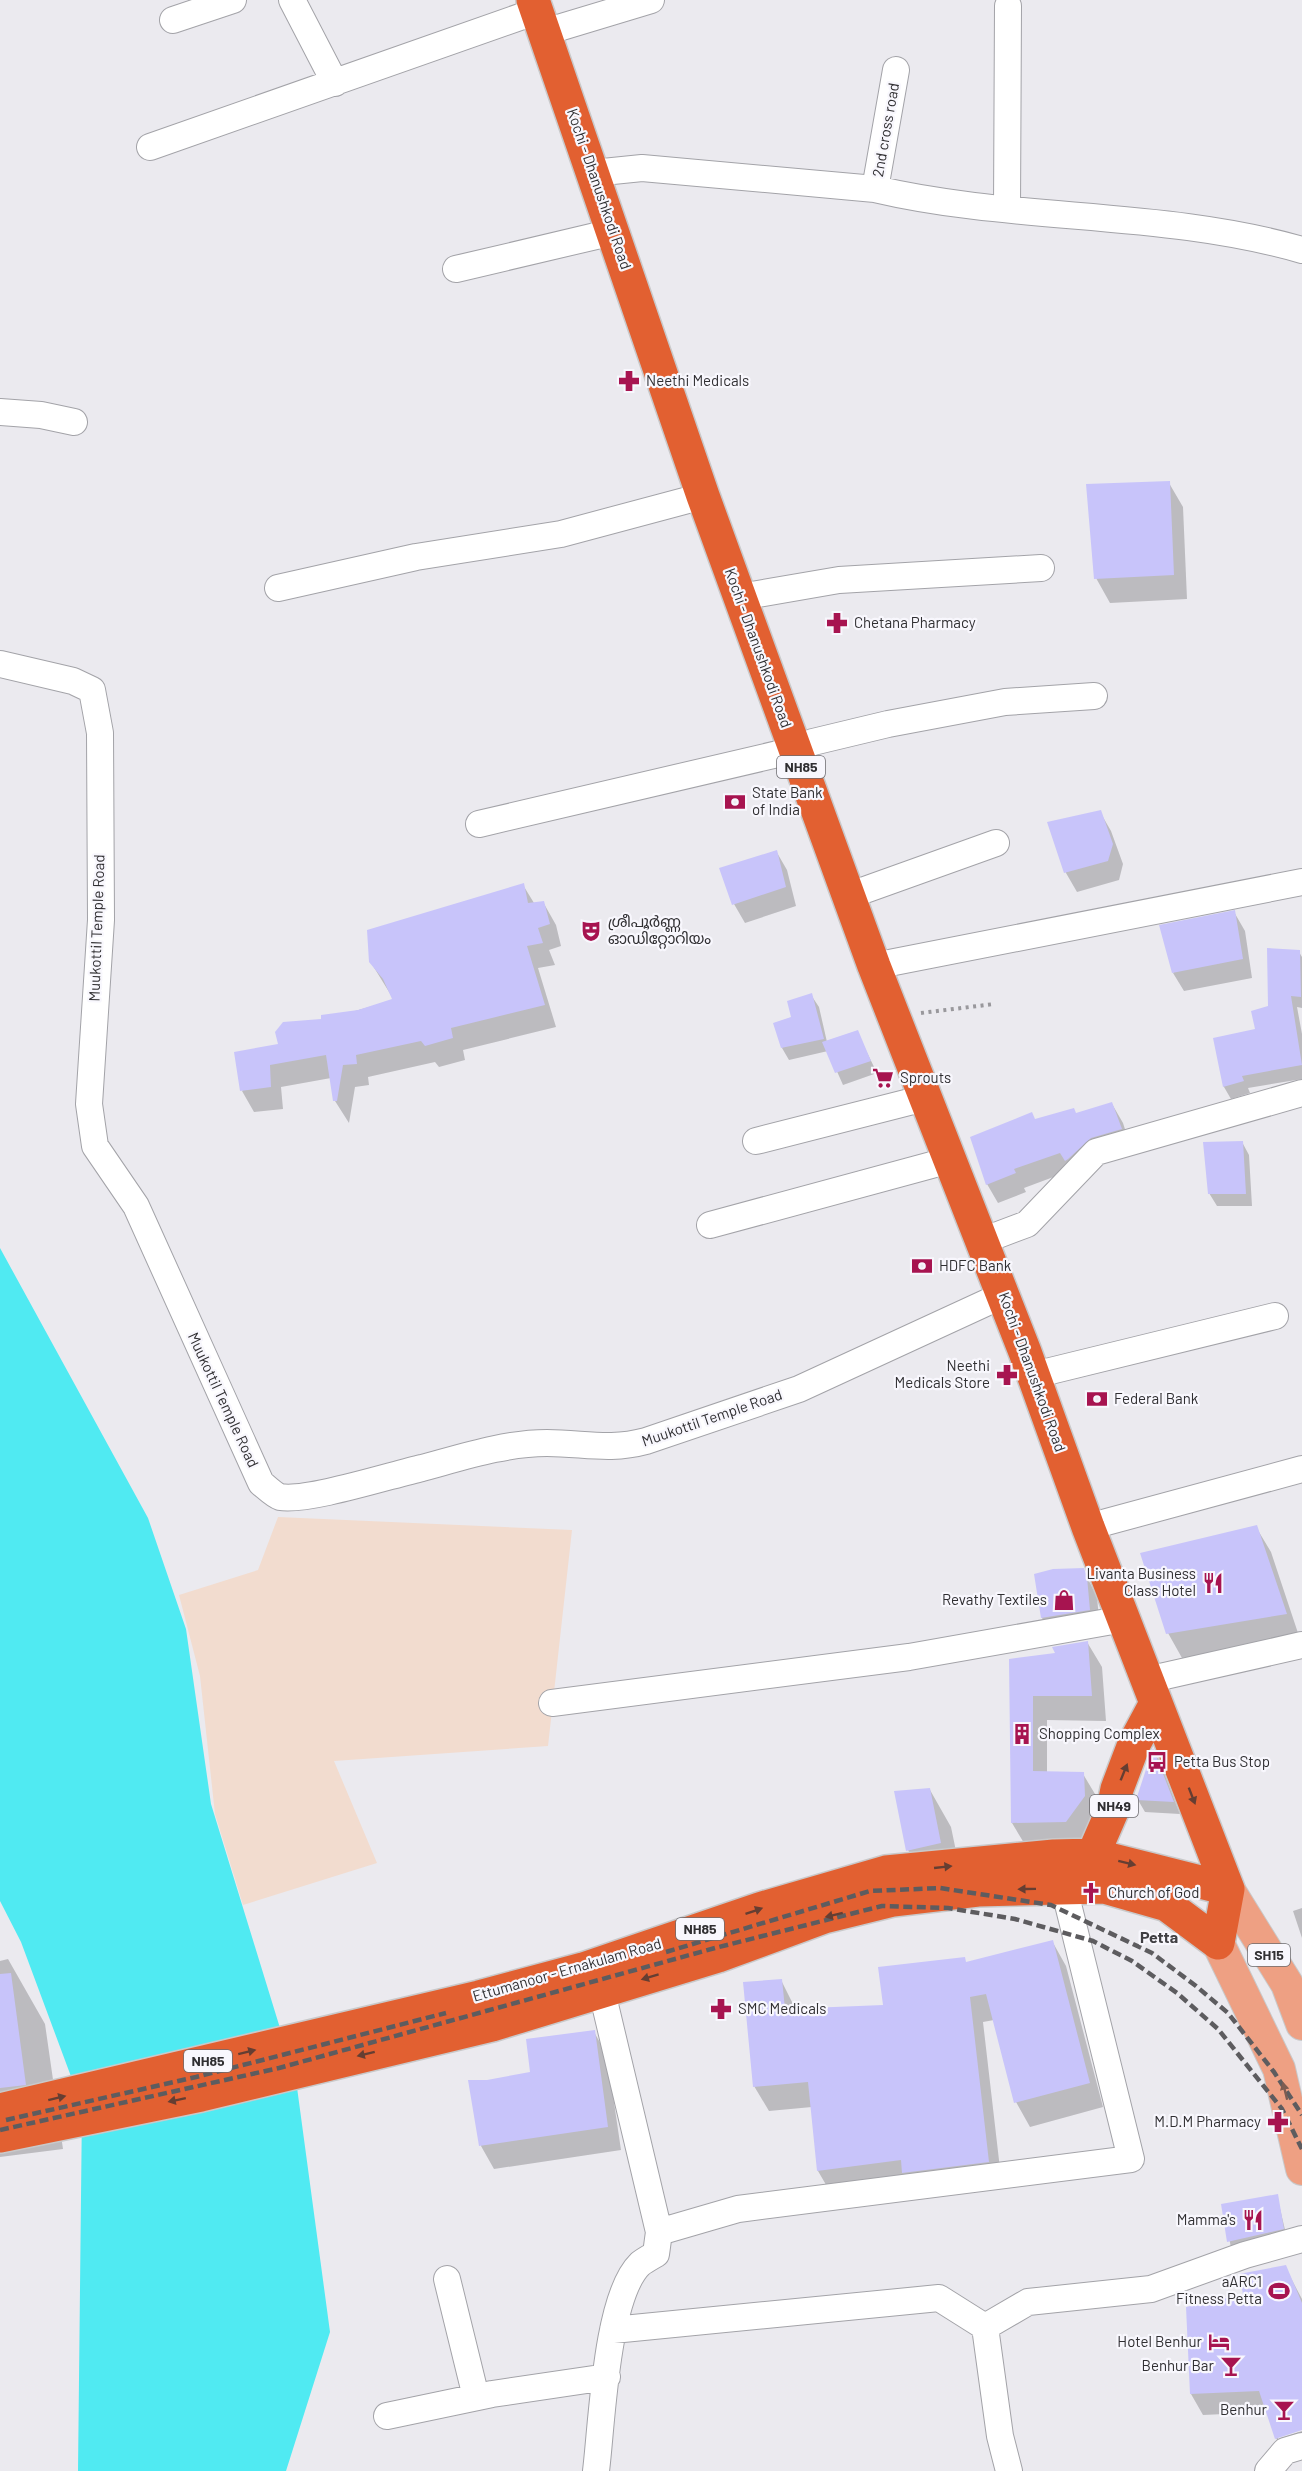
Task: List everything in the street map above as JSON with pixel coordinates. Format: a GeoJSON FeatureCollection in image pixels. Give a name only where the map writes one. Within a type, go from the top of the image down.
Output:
{"type":"FeatureCollection","features":[{"type":"Feature","properties":{"kind":"highway","name":"Kochi - Dhanushkodi Road"},"geometry":{"type":"LineString","coordinates":[[539,14],[703,496],[848,896],[893,1017],[1034,1375],[1088,1527],[1124,1619],[1149,1703],[1228,1889]]}},
{"type":"Feature","properties":{"kind":"highway","name":"NH49"},"geometry":{"type":"LineString","coordinates":[[1077,1888],[1113,1809],[1117,1789],[1149,1703]]}},
{"type":"Feature","properties":{"kind":"highway","name":"Ettumanoor - Ernakulam Road"},"geometry":{"type":"LineString","coordinates":[[1,2127],[485,2011],[583,1969],[759,1909],[886,1872],[1054,1856],[1093,1855],[1228,1889]]}},
{"type":"Feature","properties":{"kind":"highway"},"geometry":{"type":"LineString","coordinates":[[485,2011],[602,1992],[718,1956],[824,1917],[893,1900],[978,1890],[1104,1887],[1167,1905],[1218,1942],[1228,1889]]}},
{"type":"Feature","properties":{"kind":"main road","name":"SH15"},"geometry":{"type":"LineString","coordinates":[[1228,1889],[1294,1981],[1302,2024]]}},
{"type":"Feature","properties":{"kind":"main road"},"geometry":{"type":"LineString","coordinates":[[1218,1942],[1279,2069],[1302,2169]]}},
{"type":"Feature","properties":{"kind":"street"},"geometry":{"type":"LineString","coordinates":[[172,20],[232,0]]}},
{"type":"Feature","properties":{"kind":"street"},"geometry":{"type":"LineString","coordinates":[[292,0],[335,83]]}},
{"type":"Feature","properties":{"kind":"street"},"geometry":{"type":"LineString","coordinates":[[150,147],[539,14],[651,0]]}},
{"type":"Feature","properties":{"kind":"street"},"geometry":{"type":"LineString","coordinates":[[1007,208],[1008,6]]}},
{"type":"Feature","properties":{"kind":"street","name":"2nd cross road"},"geometry":{"type":"LineString","coordinates":[[875,189],[896,70]]}},
{"type":"Feature","properties":{"kind":"street"},"geometry":{"type":"LineString","coordinates":[[593,173],[642,168],[875,189],[910,197],[1094,219],[1136,219],[1302,250]]}},
{"type":"Feature","properties":{"kind":"street"},"geometry":{"type":"LineString","coordinates":[[456,269],[614,232]]}},
{"type":"Feature","properties":{"kind":"street"},"geometry":{"type":"LineString","coordinates":[[0,412],[41,415],[74,422]]}},
{"type":"Feature","properties":{"kind":"street"},"geometry":{"type":"LineString","coordinates":[[278,588],[416,558],[561,534],[703,496]]}},
{"type":"Feature","properties":{"kind":"street"},"geometry":{"type":"LineString","coordinates":[[740,597],[839,580],[1041,568]]}},
{"type":"Feature","properties":{"kind":"street","name":"Muukottil Temple Road"},"geometry":{"type":"LineString","coordinates":[[0,664],[73,681],[92,690],[100,745],[101,920],[89,1104],[95,1146],[136,1206],[261,1483],[278,1497],[301,1496],[346,1487],[500,1448],[547,1443],[598,1448],[624,1447],[646,1441],[800,1389],[1003,1294]]}},
{"type":"Feature","properties":{"kind":"street"},"geometry":{"type":"LineString","coordinates":[[479,824],[795,750],[813,742],[888,724],[1005,702],[1094,696]]}},
{"type":"Feature","properties":{"kind":"street"},"geometry":{"type":"LineString","coordinates":[[848,896],[996,843]]}},
{"type":"Feature","properties":{"kind":"street"},"geometry":{"type":"LineString","coordinates":[[874,966],[1302,882]]}},
{"type":"Feature","properties":{"kind":"street"},"geometry":{"type":"LineString","coordinates":[[982,1241],[1027,1224],[1096,1152],[1302,1093]]}},
{"type":"Feature","properties":{"kind":"street"},"geometry":{"type":"LineString","coordinates":[[756,1141],[925,1098]]}},
{"type":"Feature","properties":{"kind":"street"},"geometry":{"type":"LineString","coordinates":[[710,1225],[950,1160]]}},
{"type":"Feature","properties":{"kind":"street"},"geometry":{"type":"LineString","coordinates":[[1034,1375],[1275,1316]]}},
{"type":"Feature","properties":{"kind":"street"},"geometry":{"type":"LineString","coordinates":[[1088,1527],[1302,1469]]}},
{"type":"Feature","properties":{"kind":"street"},"geometry":{"type":"LineString","coordinates":[[552,1703],[909,1657],[1124,1619]]}},
{"type":"Feature","properties":{"kind":"street"},"geometry":{"type":"LineString","coordinates":[[1149,1703],[1302,1645]]}},
{"type":"Feature","properties":{"kind":"street"},"geometry":{"type":"LineString","coordinates":[[659,2232],[738,2209],[1131,2159],[1077,1888]]}},
{"type":"Feature","properties":{"kind":"street"},"geometry":{"type":"LineString","coordinates":[[596,2471],[614,2318],[630,2278],[640,2264],[656,2254],[659,2232],[602,1992]]}},
{"type":"Feature","properties":{"kind":"street"},"geometry":{"type":"LineString","coordinates":[[985,2327],[1028,2302],[1151,2289],[1245,2255],[1302,2239]]}},
{"type":"Feature","properties":{"kind":"street"},"geometry":{"type":"LineString","coordinates":[[447,2279],[476,2397]]}},
{"type":"Feature","properties":{"kind":"street"},"geometry":{"type":"LineString","coordinates":[[613,2330],[939,2298],[985,2327],[1000,2436],[1009,2471]]}},
{"type":"Feature","properties":{"kind":"street"},"geometry":{"type":"LineString","coordinates":[[387,2416],[476,2397],[607,2377]]}},
{"type":"Feature","properties":{"kind":"street"},"geometry":{"type":"LineString","coordinates":[[1268,2471],[1285,2451],[1302,2446]]}},
{"type":"Feature","properties":{"kind":"path"},"geometry":{"type":"LineString","coordinates":[[893,1017],[994,1004]]}},
{"type":"Feature","properties":{"kind":"shaded area"},"geometry":{"type":"Polygon","coordinates":[[[278,1517],[572,1530],[548,1746],[334,1761],[377,1863],[243,1905],[215,1814],[200,1676],[179,1595],[258,1570],[278,1517]]]}},
{"type":"Feature","properties":{"kind":"water"},"geometry":{"type":"Polygon","coordinates":[[[0,1248],[148,1518],[186,1629],[211,1804],[296,2080],[330,2332],[286,2471],[78,2471],[82,2106],[21,1942],[0,1901],[0,1248]]]}},
{"type":"Feature","properties":{"kind":"building"},"geometry":{"type":"Polygon","coordinates":[[[1170,481],[1174,575],[1094,579],[1086,484],[1170,481]]]}},
{"type":"Feature","properties":{"kind":"building"},"geometry":{"type":"Polygon","coordinates":[[[1101,810],[1113,844],[1108,861],[1064,873],[1047,822],[1101,810]]]}},
{"type":"Feature","properties":{"kind":"building"},"geometry":{"type":"Polygon","coordinates":[[[777,850],[786,887],[732,905],[719,868],[777,850]]]}},
{"type":"Feature","properties":{"kind":"building"},"geometry":{"type":"Polygon","coordinates":[[[524,883],[528,903],[544,901],[550,924],[538,928],[543,943],[527,946],[545,1005],[451,1028],[453,1038],[425,1046],[421,1041],[356,1055],[357,1064],[343,1065],[337,1101],[333,1101],[326,1055],[270,1065],[271,1087],[240,1091],[234,1052],[278,1044],[275,1032],[283,1022],[321,1019],[321,1015],[358,1010],[392,999],[383,979],[369,962],[367,930],[524,883]]]}},
{"type":"Feature","properties":{"kind":"building"},"geometry":{"type":"Polygon","coordinates":[[[1235,910],[1243,959],[1172,973],[1159,925],[1235,910]]]}},
{"type":"Feature","properties":{"kind":"building"},"geometry":{"type":"Polygon","coordinates":[[[1267,948],[1300,950],[1301,997],[1291,996],[1302,1065],[1242,1076],[1244,1081],[1223,1087],[1213,1038],[1255,1029],[1251,1011],[1268,1006],[1267,948]]]}},
{"type":"Feature","properties":{"kind":"building"},"geometry":{"type":"Polygon","coordinates":[[[812,993],[824,1039],[781,1048],[773,1023],[791,1017],[787,1001],[812,993]]]}},
{"type":"Feature","properties":{"kind":"building"},"geometry":{"type":"Polygon","coordinates":[[[858,1030],[871,1061],[835,1073],[822,1042],[858,1030]]]}},
{"type":"Feature","properties":{"kind":"building"},"geometry":{"type":"Polygon","coordinates":[[[1112,1102],[1122,1129],[1091,1138],[1065,1161],[1060,1153],[1014,1169],[1016,1173],[986,1185],[970,1137],[1032,1112],[1035,1119],[1074,1108],[1076,1113],[1112,1102]]]}},
{"type":"Feature","properties":{"kind":"building"},"geometry":{"type":"Polygon","coordinates":[[[1243,1141],[1246,1194],[1208,1194],[1203,1142],[1243,1141]]]}},
{"type":"Feature","properties":{"kind":"building","name":"Livanta Business Class Hotel"},"geometry":{"type":"Polygon","coordinates":[[[1257,1525],[1287,1614],[1166,1634],[1140,1553],[1257,1525]]]}},
{"type":"Feature","properties":{"kind":"building","name":"Revathy Textiles"},"geometry":{"type":"Polygon","coordinates":[[[1084,1568],[1090,1610],[1041,1618],[1034,1574],[1053,1569],[1084,1568]]]}},
{"type":"Feature","properties":{"kind":"building","name":"Shopping Complex"},"geometry":{"type":"Polygon","coordinates":[[[1088,1641],[1092,1696],[1033,1696],[1033,1771],[1084,1772],[1085,1796],[1066,1822],[1011,1823],[1009,1659],[1055,1653],[1052,1647],[1088,1641]]]}},
{"type":"Feature","properties":{"kind":"building","name":"Petta Bus Stop"},"geometry":{"type":"Polygon","coordinates":[[[1153,1748],[1174,1802],[1136,1800],[1153,1748]]]}},
{"type":"Feature","properties":{"kind":"building"},"geometry":{"type":"Polygon","coordinates":[[[930,1788],[941,1843],[906,1851],[894,1791],[930,1788]]]}},
{"type":"Feature","properties":{"kind":"building"},"geometry":{"type":"Polygon","coordinates":[[[1053,1940],[1090,2083],[1014,2103],[986,1994],[970,1997],[989,2162],[902,2173],[901,2160],[817,2171],[808,2082],[753,2087],[743,1982],[782,1979],[785,2009],[883,2005],[878,1967],[965,1957],[966,1962],[1053,1940]]]}},
{"type":"Feature","properties":{"kind":"building"},"geometry":{"type":"Polygon","coordinates":[[[11,1973],[26,2085],[0,2088],[0,1974],[11,1973]]]}},
{"type":"Feature","properties":{"kind":"building"},"geometry":{"type":"Polygon","coordinates":[[[595,2030],[608,2127],[479,2146],[468,2080],[487,2080],[530,2072],[526,2039],[595,2030]]]}},
{"type":"Feature","properties":{"kind":"building","name":"Mamma's"},"geometry":{"type":"Polygon","coordinates":[[[1278,2194],[1284,2229],[1227,2242],[1221,2204],[1278,2194]]]}},
{"type":"Feature","properties":{"kind":"building"},"geometry":{"type":"Polygon","coordinates":[[[1286,2265],[1302,2303],[1302,2430],[1275,2439],[1259,2391],[1190,2394],[1186,2307],[1243,2294],[1239,2274],[1286,2265]]]}},
{"type":"Feature","properties":{"kind":"railway"},"geometry":{"type":"LineString","coordinates":[[666,1952],[870,1891],[940,1888],[1051,1905],[1152,1953],[1196,1986],[1228,2013],[1274,2072],[1302,2115]]}},
{"type":"Feature","properties":{"kind":"railway"},"geometry":{"type":"LineString","coordinates":[[0,2130],[279,2068],[715,1948],[882,1906],[948,1908],[1015,1919],[1093,1941],[1132,1961],[1177,1993],[1218,2029],[1282,2109],[1302,2149]]}},
{"type":"Feature","properties":{"kind":"railway"},"geometry":{"type":"LineString","coordinates":[[6,2120],[196,2077],[446,2013]]}},
{"type":"Feature","properties":{"kind":"place","name":"Neethi Medicals"},"geometry":{"type":"Point","coordinates":[629,381]}},
{"type":"Feature","properties":{"kind":"place","name":"Chetana Pharmacy"},"geometry":{"type":"Point","coordinates":[837,623]}},
{"type":"Feature","properties":{"kind":"place","name":"State Bank of India"},"geometry":{"type":"Point","coordinates":[735,802]}},
{"type":"Feature","properties":{"kind":"place","name":"ശ്രീപൂർണ്ണ ഓഡിറ്റോറിയം"},"geometry":{"type":"Point","coordinates":[591,931]}},
{"type":"Feature","properties":{"kind":"place","name":"Sprouts"},"geometry":{"type":"Point","coordinates":[883,1078]}},
{"type":"Feature","properties":{"kind":"place","name":"HDFC Bank"},"geometry":{"type":"Point","coordinates":[922,1266]}},
{"type":"Feature","properties":{"kind":"place","name":"Neethi Medicals Store"},"geometry":{"type":"Point","coordinates":[1007,1375]}},
{"type":"Feature","properties":{"kind":"place","name":"Federal Bank"},"geometry":{"type":"Point","coordinates":[1097,1399]}},
{"type":"Feature","properties":{"kind":"place","name":"Livanta Business Class Hotel"},"geometry":{"type":"Point","coordinates":[1213,1583]}},
{"type":"Feature","properties":{"kind":"place","name":"Revathy Textiles"},"geometry":{"type":"Point","coordinates":[1064,1600]}},
{"type":"Feature","properties":{"kind":"place","name":"Shopping Complex"},"geometry":{"type":"Point","coordinates":[1022,1734]}},
{"type":"Feature","properties":{"kind":"place","name":"Petta Bus Stop"},"geometry":{"type":"Point","coordinates":[1157,1762]}},
{"type":"Feature","properties":{"kind":"place","name":"Church of God"},"geometry":{"type":"Point","coordinates":[1091,1893]}},
{"type":"Feature","properties":{"kind":"place","name":"SMC Medicals"},"geometry":{"type":"Point","coordinates":[721,2009]}},
{"type":"Feature","properties":{"kind":"place","name":"M.D.M Pharmacy"},"geometry":{"type":"Point","coordinates":[1278,2122]}},
{"type":"Feature","properties":{"kind":"place","name":"Mamma's"},"geometry":{"type":"Point","coordinates":[1253,2220]}},
{"type":"Feature","properties":{"kind":"place","name":"aARC1 Fitness Petta"},"geometry":{"type":"Point","coordinates":[1279,2291]}},
{"type":"Feature","properties":{"kind":"place","name":"Hotel Benhur"},"geometry":{"type":"Point","coordinates":[1219,2342]}},
{"type":"Feature","properties":{"kind":"place","name":"Benhur Bar"},"geometry":{"type":"Point","coordinates":[1231,2366]}},
{"type":"Feature","properties":{"kind":"place","name":"Benhur"},"geometry":{"type":"Point","coordinates":[1284,2410]}},
{"type":"Feature","properties":{"kind":"district","name":"Petta"},"geometry":{"type":"Point","coordinates":[1159,1937]}}]}
